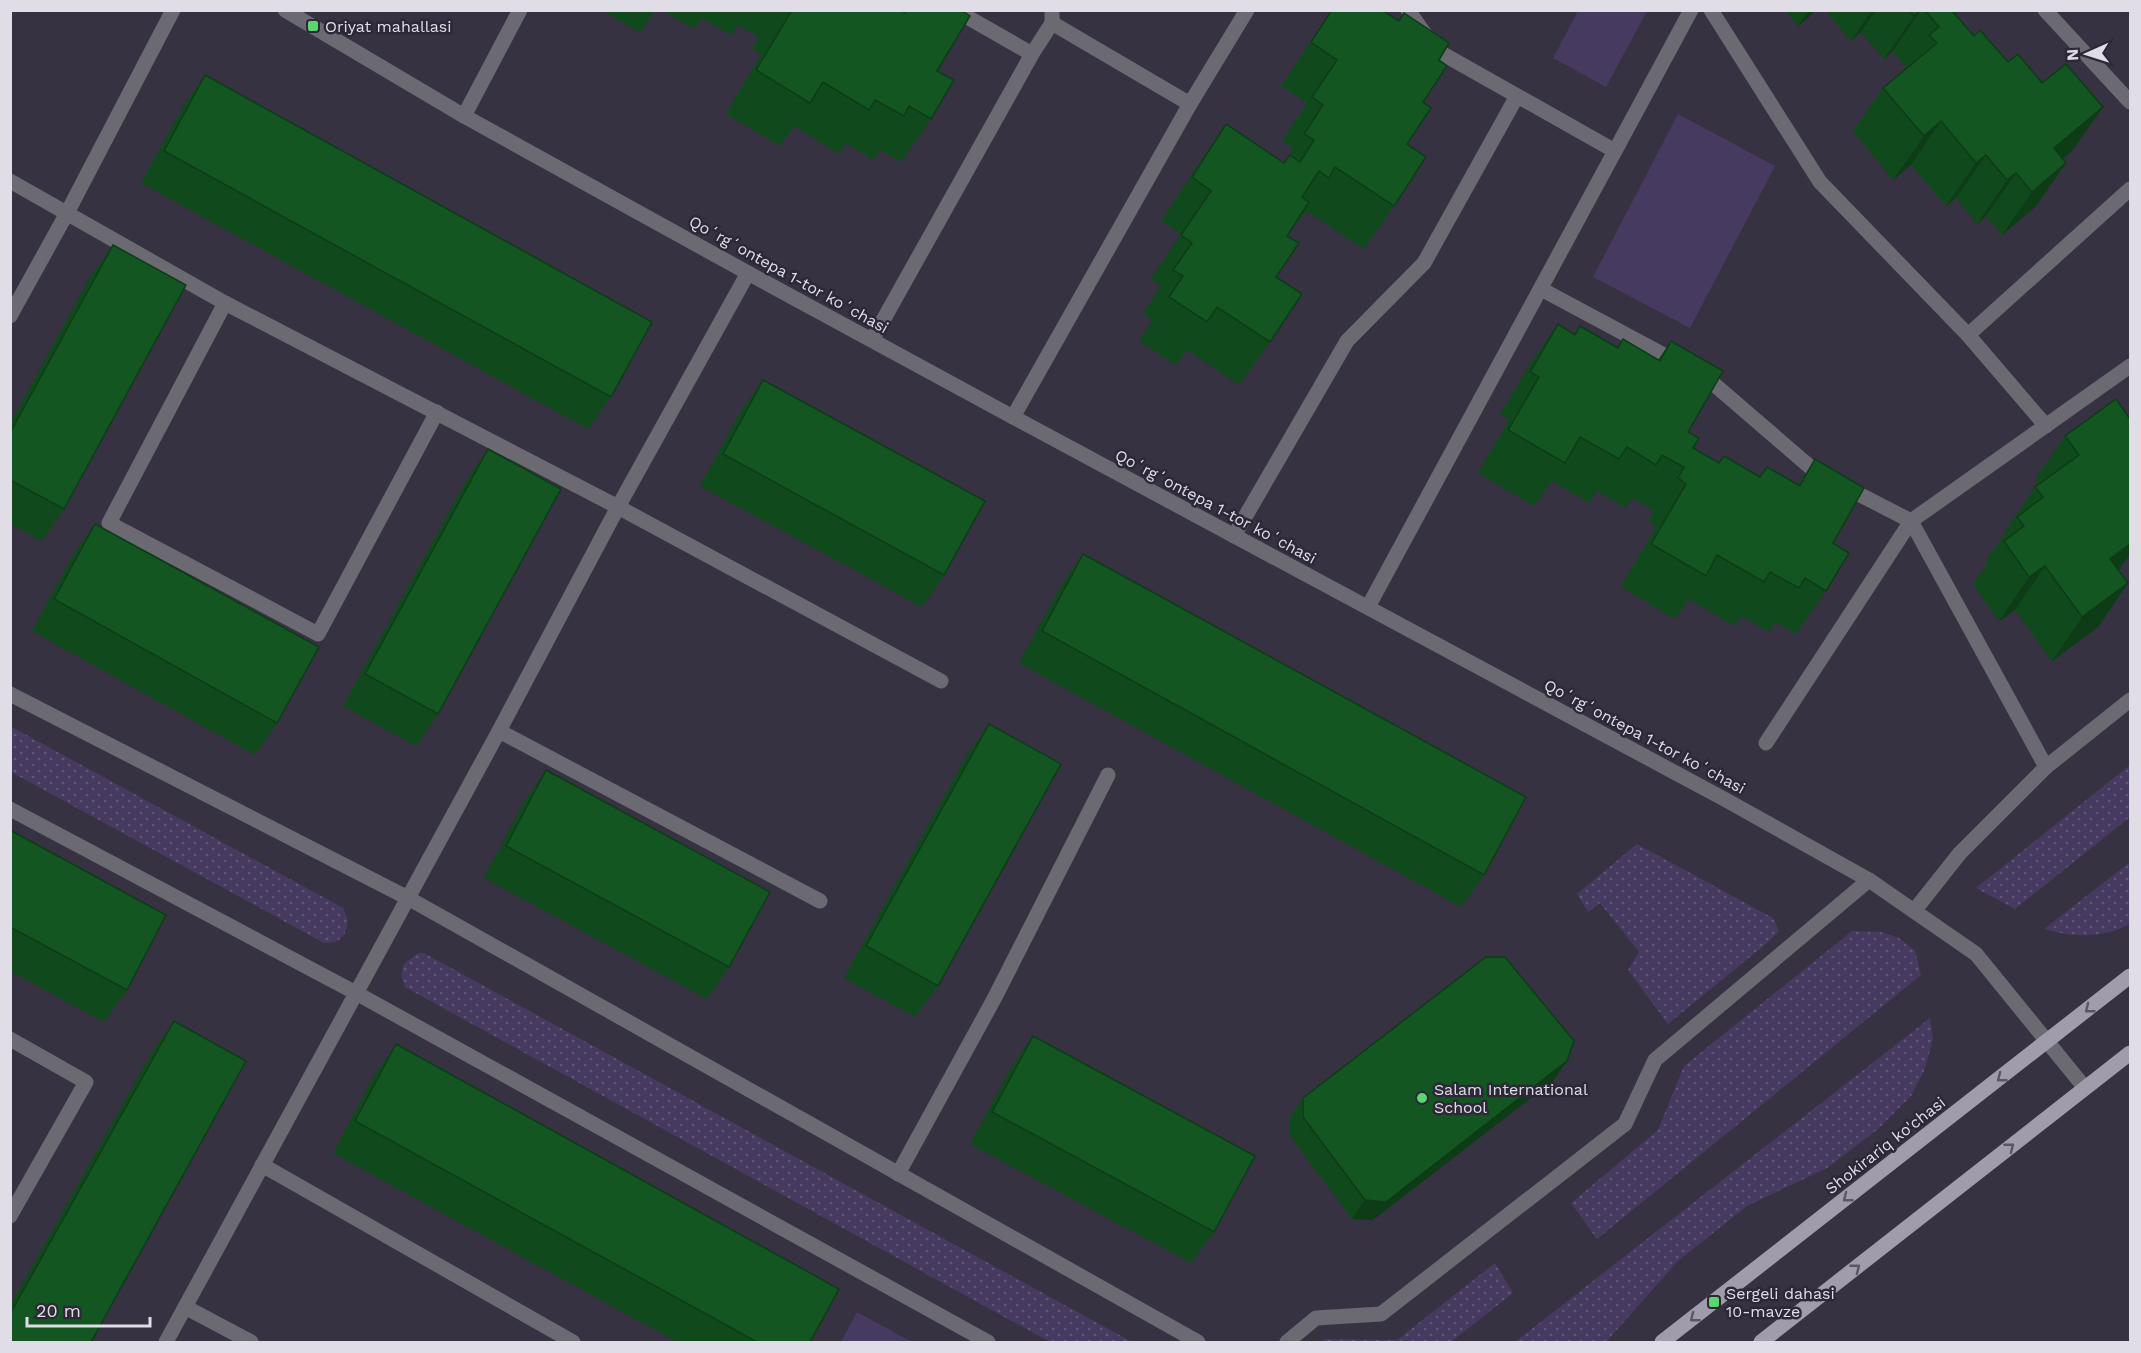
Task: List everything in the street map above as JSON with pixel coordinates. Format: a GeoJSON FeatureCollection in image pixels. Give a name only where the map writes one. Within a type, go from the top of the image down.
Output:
{"type":"FeatureCollection","features":[{"type":"Feature","properties":{"kind":"main road","name":"Shokirariq ko'chasi"},"geometry":{"type":"LineString","coordinates":[[1662,1342],[2130,976]]}},
{"type":"Feature","properties":{"kind":"main road"},"geometry":{"type":"LineString","coordinates":[[1761,1342],[2130,1053]]}},
{"type":"Feature","properties":{"kind":"street"},"geometry":{"type":"LineString","coordinates":[[10,316],[67,213],[172,10]]}},
{"type":"Feature","properties":{"kind":"street","name":"Qoʻrgʻontepa 1-tor koʻchasi"},"geometry":{"type":"LineString","coordinates":[[285,10],[464,116],[748,273],[1726,800],[1869,880],[1976,954],[2085,1088]]}},
{"type":"Feature","properties":{"kind":"street"},"geometry":{"type":"LineString","coordinates":[[464,116],[520,10]]}},
{"type":"Feature","properties":{"kind":"street"},"geometry":{"type":"LineString","coordinates":[[955,10],[1032,54]]}},
{"type":"Feature","properties":{"kind":"street"},"geometry":{"type":"LineString","coordinates":[[1013,417],[1190,104],[1247,10]]}},
{"type":"Feature","properties":{"kind":"street"},"geometry":{"type":"LineString","coordinates":[[1408,10],[1436,50],[1615,151]]}},
{"type":"Feature","properties":{"kind":"street"},"geometry":{"type":"LineString","coordinates":[[1368,607],[1691,10]]}},
{"type":"Feature","properties":{"kind":"street"},"geometry":{"type":"LineString","coordinates":[[1711,10],[1820,182],[1968,335],[2046,426]]}},
{"type":"Feature","properties":{"kind":"street"},"geometry":{"type":"LineString","coordinates":[[2045,10],[2130,102]]}},
{"type":"Feature","properties":{"kind":"street"},"geometry":{"type":"LineString","coordinates":[[872,340],[1052,17],[1190,104]]}},
{"type":"Feature","properties":{"kind":"street"},"geometry":{"type":"LineString","coordinates":[[1234,536],[1347,341],[1424,263],[1517,96]]}},
{"type":"Feature","properties":{"kind":"street"},"geometry":{"type":"LineString","coordinates":[[10,181],[225,303],[618,507],[941,681]]}},
{"type":"Feature","properties":{"kind":"street"},"geometry":{"type":"LineString","coordinates":[[1968,335],[2130,189]]}},
{"type":"Feature","properties":{"kind":"street"},"geometry":{"type":"LineString","coordinates":[[166,1342],[618,507],[748,273]]}},
{"type":"Feature","properties":{"kind":"street"},"geometry":{"type":"LineString","coordinates":[[1541,289],[1708,379],[1816,472],[1911,521],[2046,767]]}},
{"type":"Feature","properties":{"kind":"street"},"geometry":{"type":"LineString","coordinates":[[225,303],[109,523],[318,634],[437,412]]}},
{"type":"Feature","properties":{"kind":"street"},"geometry":{"type":"LineString","coordinates":[[1766,743],[1911,521],[2130,366]]}},
{"type":"Feature","properties":{"kind":"street"},"geometry":{"type":"LineString","coordinates":[[10,694],[408,898],[1198,1342]]}},
{"type":"Feature","properties":{"kind":"street"},"geometry":{"type":"LineString","coordinates":[[1914,911],[1960,853],[2046,767],[2130,700]]}},
{"type":"Feature","properties":{"kind":"street"},"geometry":{"type":"LineString","coordinates":[[498,731],[820,901]]}},
{"type":"Feature","properties":{"kind":"street"},"geometry":{"type":"LineString","coordinates":[[898,1174],[993,999],[1108,775]]}},
{"type":"Feature","properties":{"kind":"street"},"geometry":{"type":"LineString","coordinates":[[10,809],[356,993],[988,1342]]}},
{"type":"Feature","properties":{"kind":"street"},"geometry":{"type":"LineString","coordinates":[[1287,1342],[1316,1318],[1381,1314],[1625,1124],[1655,1060],[1869,880]]}},
{"type":"Feature","properties":{"kind":"street"},"geometry":{"type":"LineString","coordinates":[[10,1039],[86,1082],[10,1216]]}},
{"type":"Feature","properties":{"kind":"street"},"geometry":{"type":"LineString","coordinates":[[262,1165],[573,1342]]}},
{"type":"Feature","properties":{"kind":"street"},"geometry":{"type":"LineString","coordinates":[[185,1307],[251,1342]]}},
{"type":"Feature","properties":{"kind":"shaded area"},"geometry":{"type":"Polygon","coordinates":[[[1578,11],[1647,11],[1606,87],[1553,58],[1578,11]]]}},
{"type":"Feature","properties":{"kind":"shaded area"},"geometry":{"type":"Polygon","coordinates":[[[1678,114],[1775,166],[1690,328],[1593,277],[1678,114]]]}},
{"type":"Feature","properties":{"kind":"shaded area"},"geometry":{"type":"Polygon","coordinates":[[[10,726],[343,908],[347,917],[344,935],[336,942],[324,943],[11,772],[10,726]]]}},
{"type":"Feature","properties":{"kind":"shaded area"},"geometry":{"type":"Polygon","coordinates":[[[2130,765],[2130,817],[2015,909],[1976,888],[2130,765]]]}},
{"type":"Feature","properties":{"kind":"shaded area"},"geometry":{"type":"Polygon","coordinates":[[[1637,844],[1773,918],[1779,931],[1668,1024],[1628,970],[1639,952],[1600,903],[1588,912],[1577,894],[1637,844]]]}},
{"type":"Feature","properties":{"kind":"shaded area"},"geometry":{"type":"Polygon","coordinates":[[[2130,862],[2130,924],[2109,932],[2088,935],[2066,934],[2044,929],[2130,862]]]}},
{"type":"Feature","properties":{"kind":"shaded area"},"geometry":{"type":"Polygon","coordinates":[[[1852,931],[1881,932],[1899,938],[1915,951],[1921,975],[1597,1239],[1571,1203],[1658,1130],[1684,1066],[1852,931]]]}},
{"type":"Feature","properties":{"kind":"shaded area"},"geometry":{"type":"Polygon","coordinates":[[[418,953],[424,953],[1132,1342],[1050,1342],[405,987],[401,975],[404,964],[418,953]]]}},
{"type":"Feature","properties":{"kind":"shaded area"},"geometry":{"type":"Polygon","coordinates":[[[1930,1018],[1933,1039],[1924,1071],[1911,1096],[1878,1129],[1827,1168],[1747,1206],[1678,1261],[1606,1342],[1515,1342],[1930,1018]]]}},
{"type":"Feature","properties":{"kind":"shaded area"},"geometry":{"type":"Polygon","coordinates":[[[1495,1263],[1513,1293],[1451,1342],[1320,1342],[1325,1339],[1397,1340],[1495,1263]]]}},
{"type":"Feature","properties":{"kind":"shaded area"},"geometry":{"type":"Polygon","coordinates":[[[857,1312],[912,1342],[841,1342],[857,1312]]]}},
{"type":"Feature","properties":{"kind":"building"},"geometry":{"type":"Polygon","coordinates":[[[792,10],[901,10],[905,13],[906,10],[961,10],[970,16],[937,71],[954,80],[931,119],[909,106],[904,116],[875,100],[869,110],[823,82],[810,103],[756,70],[792,10]]]}},
{"type":"Feature","properties":{"kind":"building"},"geometry":{"type":"Polygon","coordinates":[[[1332,10],[1382,10],[1399,21],[1404,13],[1449,43],[1439,60],[1447,66],[1423,102],[1431,108],[1407,144],[1426,157],[1394,206],[1335,167],[1329,178],[1319,171],[1302,197],[1309,202],[1287,236],[1299,243],[1276,277],[1302,294],[1270,342],[1217,307],[1207,322],[1169,297],[1183,276],[1173,270],[1192,243],[1181,235],[1211,191],[1192,177],[1226,124],[1284,163],[1290,155],[1300,162],[1314,140],[1304,134],[1323,105],[1312,97],[1337,60],[1311,42],[1332,10]]]}},
{"type":"Feature","properties":{"kind":"building"},"geometry":{"type":"Polygon","coordinates":[[[1910,10],[1920,10],[1914,16],[1910,10]]]}},
{"type":"Feature","properties":{"kind":"building"},"geometry":{"type":"Polygon","coordinates":[[[1925,10],[1956,10],[1953,12],[1974,36],[1980,30],[2008,62],[2018,54],[2042,83],[2066,64],[2103,107],[2054,148],[2066,163],[2032,192],[2016,173],[2007,180],[1986,155],[1976,163],[1941,121],[1924,136],[1883,88],[1937,43],[1929,35],[1939,27],[1925,10]]]}},
{"type":"Feature","properties":{"kind":"building"},"geometry":{"type":"Polygon","coordinates":[[[205,75],[652,322],[611,397],[164,151],[205,75]]]}},
{"type":"Feature","properties":{"kind":"building"},"geometry":{"type":"Polygon","coordinates":[[[113,245],[186,285],[64,509],[10,480],[10,433],[113,245]]]}},
{"type":"Feature","properties":{"kind":"building"},"geometry":{"type":"Polygon","coordinates":[[[1558,324],[1575,335],[1580,326],[1618,348],[1623,339],[1660,361],[1671,341],[1723,371],[1688,432],[1699,438],[1693,448],[1719,463],[1724,456],[1760,477],[1767,467],[1800,486],[1815,459],[1864,488],[1833,543],[1849,553],[1826,591],[1805,578],[1799,588],[1770,572],[1764,582],[1717,555],[1706,576],[1651,544],[1686,484],[1678,478],[1684,467],[1662,455],[1656,465],[1627,447],[1619,459],[1580,437],[1565,463],[1508,430],[1539,377],[1530,372],[1558,324]]]}},
{"type":"Feature","properties":{"kind":"building"},"geometry":{"type":"Polygon","coordinates":[[[763,380],[985,501],[944,575],[723,454],[763,380]]]}},
{"type":"Feature","properties":{"kind":"building"},"geometry":{"type":"Polygon","coordinates":[[[2116,399],[2130,419],[2130,544],[2110,559],[2128,583],[2082,617],[2045,566],[2029,577],[2004,541],[2024,526],[2017,517],[2043,497],[2035,487],[2079,455],[2065,436],[2116,399]]]}},
{"type":"Feature","properties":{"kind":"building"},"geometry":{"type":"Polygon","coordinates":[[[488,449],[561,489],[438,714],[365,674],[488,449]]]}},
{"type":"Feature","properties":{"kind":"building"},"geometry":{"type":"Polygon","coordinates":[[[95,524],[319,647],[277,723],[54,599],[95,524]]]}},
{"type":"Feature","properties":{"kind":"building"},"geometry":{"type":"Polygon","coordinates":[[[1083,554],[1526,797],[1484,875],[1042,631],[1083,554]]]}},
{"type":"Feature","properties":{"kind":"building"},"geometry":{"type":"Polygon","coordinates":[[[989,724],[1061,764],[938,986],[866,946],[989,724]]]}},
{"type":"Feature","properties":{"kind":"building"},"geometry":{"type":"Polygon","coordinates":[[[546,770],[770,892],[729,967],[506,846],[546,770]]]}},
{"type":"Feature","properties":{"kind":"building"},"geometry":{"type":"Polygon","coordinates":[[[10,830],[166,915],[127,990],[10,927],[10,830]]]}},
{"type":"Feature","properties":{"kind":"building","name":"Salam International School"},"geometry":{"type":"Polygon","coordinates":[[[1486,957],[1505,957],[1574,1041],[1567,1061],[1386,1202],[1365,1200],[1303,1117],[1303,1098],[1486,957]]]}},
{"type":"Feature","properties":{"kind":"building"},"geometry":{"type":"Polygon","coordinates":[[[174,1021],[246,1061],[91,1342],[10,1342],[10,1314],[174,1021]]]}},
{"type":"Feature","properties":{"kind":"building"},"geometry":{"type":"Polygon","coordinates":[[[1033,1036],[1255,1156],[1214,1232],[992,1112],[1033,1036]]]}},
{"type":"Feature","properties":{"kind":"building"},"geometry":{"type":"Polygon","coordinates":[[[396,1044],[839,1289],[810,1342],[757,1342],[355,1121],[396,1044]]]}},
{"type":"Feature","properties":{"kind":"place","name":"Oriyat mahallasi"},"geometry":{"type":"Point","coordinates":[313,26]}},
{"type":"Feature","properties":{"kind":"place","name":"Salam International School"},"geometry":{"type":"Point","coordinates":[1422,1098]}},
{"type":"Feature","properties":{"kind":"place","name":"Sergeli dahasi 10-mavze"},"geometry":{"type":"Point","coordinates":[1714,1302]}}]}
